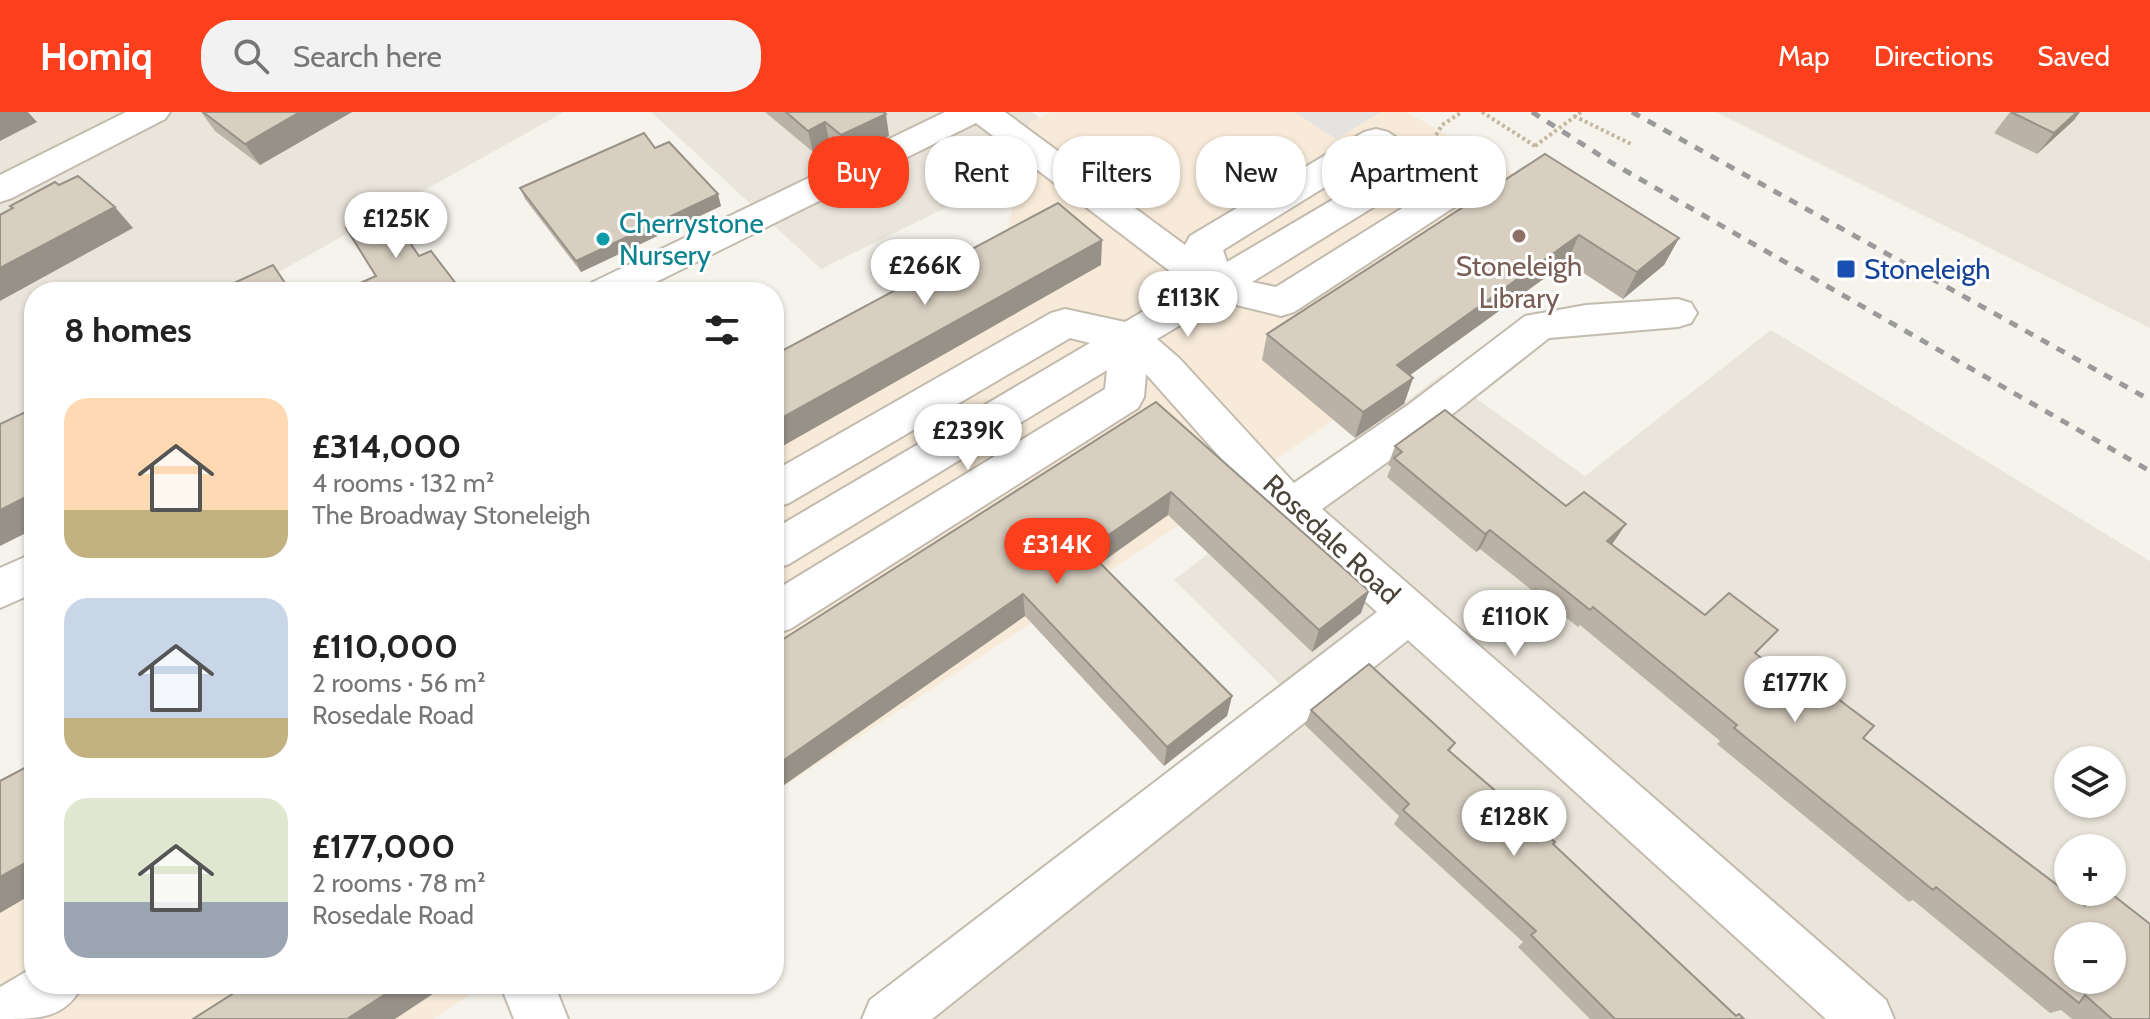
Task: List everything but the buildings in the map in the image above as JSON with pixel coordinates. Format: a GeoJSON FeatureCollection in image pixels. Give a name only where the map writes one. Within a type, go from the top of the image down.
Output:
{"type":"FeatureCollection","features":[{"type":"Feature","properties":{"kind":"street"},"geometry":{"type":"LineString","coordinates":[[0,190],[153,112]]}},
{"type":"Feature","properties":{"kind":"street"},"geometry":{"type":"LineString","coordinates":[[626,282],[991,114],[1216,287]]}},
{"type":"Feature","properties":{"kind":"street"},"geometry":{"type":"LineString","coordinates":[[784,545],[1129,337],[1216,287],[1416,166],[1366,134],[1203,245],[1216,287]]}},
{"type":"Feature","properties":{"kind":"street"},"geometry":{"type":"LineString","coordinates":[[1291,508],[1422,416],[1539,326],[1586,319],[1678,313]]}},
{"type":"Feature","properties":{"kind":"street"},"geometry":{"type":"LineString","coordinates":[[784,485],[1065,323],[1129,337]]}},
{"type":"Feature","properties":{"kind":"street"},"geometry":{"type":"LineString","coordinates":[[784,609],[1124,397],[1129,337]]}},
{"type":"Feature","properties":{"kind":"street","name":"Rosedale Road"},"geometry":{"type":"LineString","coordinates":[[1129,337],[1165,368],[1291,508],[1867,1019]]}},
{"type":"Feature","properties":{"kind":"street"},"geometry":{"type":"LineString","coordinates":[[0,589],[24,577]]}},
{"type":"Feature","properties":{"kind":"street"},"geometry":{"type":"LineString","coordinates":[[889,1019],[1295,699],[1411,612]]}},
{"type":"Feature","properties":{"kind":"street"},"geometry":{"type":"LineString","coordinates":[[0,1018],[40,994]]}},
{"type":"Feature","properties":{"kind":"street"},"geometry":{"type":"LineString","coordinates":[[531,994],[541,1019]]}},
{"type":"Feature","properties":{"kind":"path"},"geometry":{"type":"LineString","coordinates":[[1442,125],[1462,112]]}},
{"type":"Feature","properties":{"kind":"path"},"geometry":{"type":"LineString","coordinates":[[1482,112],[1535,146],[1581,112]]}},
{"type":"Feature","properties":{"kind":"path"},"geometry":{"type":"LineString","coordinates":[[1574,116],[1633,145]]}},
{"type":"Feature","properties":{"kind":"shaded area"},"geometry":{"type":"Polygon","coordinates":[[[0,112],[564,112],[261,282],[24,282],[24,415],[0,428],[0,112]]]}},
{"type":"Feature","properties":{"kind":"shaded area"},"geometry":{"type":"Polygon","coordinates":[[[651,112],[1032,112],[1043,121],[1047,158],[1037,163],[1037,136],[925,136],[925,208],[945,208],[821,269],[651,112]]]}},
{"type":"Feature","properties":{"kind":"shaded area"},"geometry":{"type":"Polygon","coordinates":[[[1051,112],[1407,112],[1448,136],[1322,136],[1322,208],[1506,208],[1506,170],[1611,231],[1188,519],[784,786],[784,364],[1005,244],[1012,208],[1037,208],[1037,136],[1026,136],[1029,123],[1051,112]]]}},
{"type":"Feature","properties":{"kind":"shaded area"},"geometry":{"type":"Polygon","coordinates":[[[1294,112],[1381,112],[1341,136],[1331,136],[1294,112]]]}},
{"type":"Feature","properties":{"kind":"shaded area"},"geometry":{"type":"Polygon","coordinates":[[[1716,112],[2150,112],[2150,328],[1716,112]]]}},
{"type":"Feature","properties":{"kind":"shaded area"},"geometry":{"type":"Polygon","coordinates":[[[1771,330],[2150,561],[2150,1019],[889,1019],[1294,698],[1174,580],[1442,374],[1585,476],[1771,330]]]}},
{"type":"Feature","properties":{"kind":"shaded area"},"geometry":{"type":"Polygon","coordinates":[[[24,775],[24,994],[470,994],[433,1019],[0,1019],[0,788],[24,775]]]}},
{"type":"Feature","properties":{"kind":"railway"},"geometry":{"type":"LineString","coordinates":[[1532,112],[1612,163],[2150,471]]}},
{"type":"Feature","properties":{"kind":"railway"},"geometry":{"type":"LineString","coordinates":[[1632,112],[2150,400]]}},
{"type":"Feature","properties":{"kind":"place","name":"Stoneleigh Library"},"geometry":{"type":"Point","coordinates":[1519,236]}},
{"type":"Feature","properties":{"kind":"place","name":"Cherrystone Nursery"},"geometry":{"type":"Point","coordinates":[603,239]}},
{"type":"Feature","properties":{"kind":"place","name":"Stoneleigh"},"geometry":{"type":"Point","coordinates":[1846,269]}}]}
